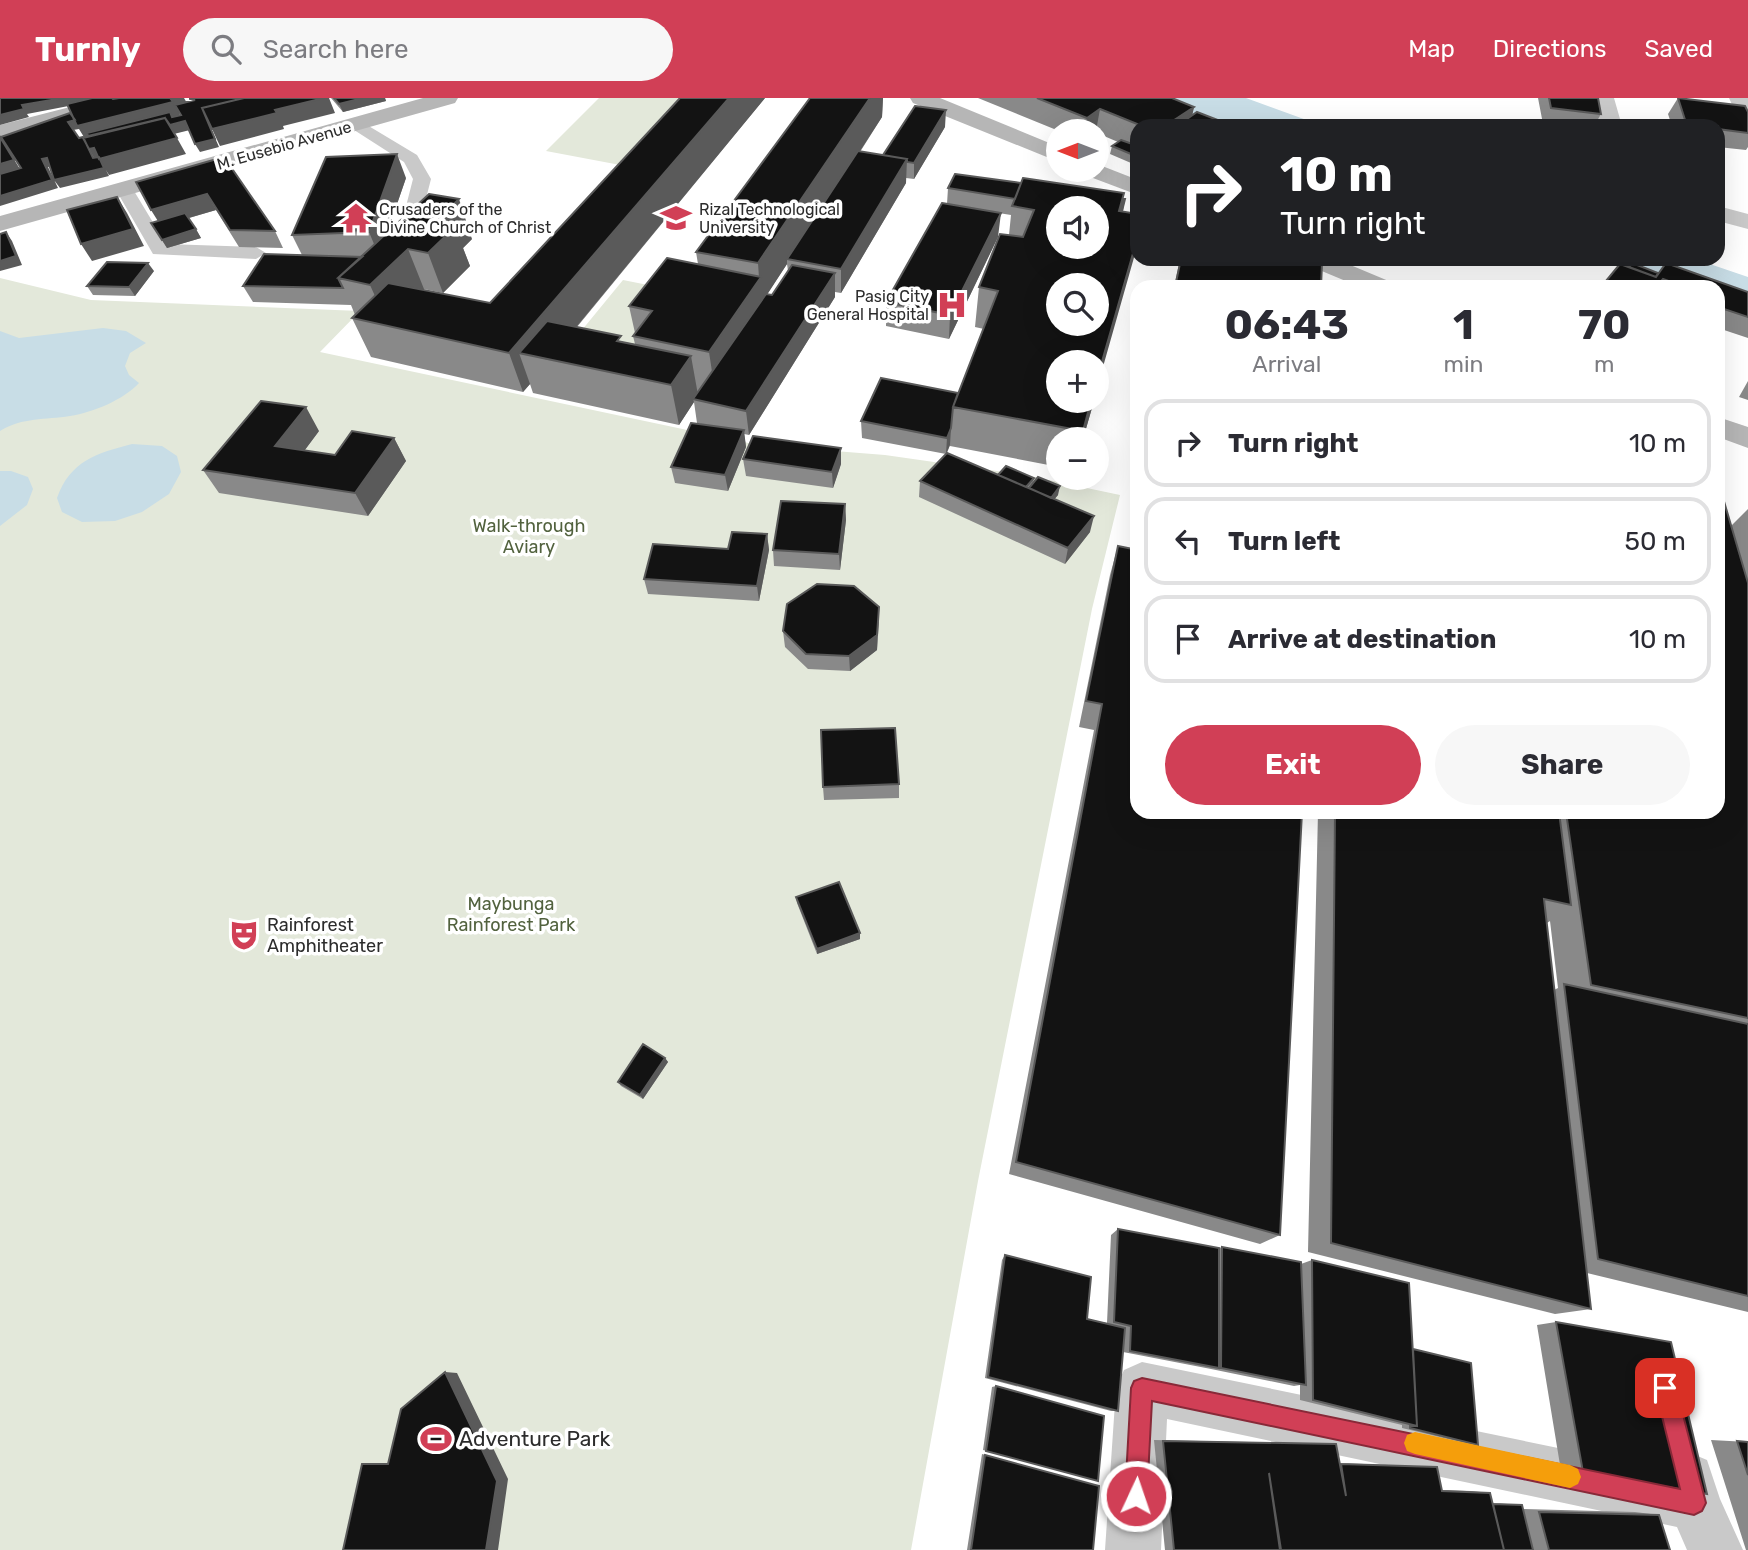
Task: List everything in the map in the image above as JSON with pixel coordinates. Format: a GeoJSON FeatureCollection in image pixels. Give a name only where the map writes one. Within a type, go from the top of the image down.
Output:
{"type":"FeatureCollection","features":[{"type":"Feature","properties":{"kind":"street"},"geometry":{"type":"LineString","coordinates":[[0,132],[130,98]]}},
{"type":"Feature","properties":{"kind":"street","name":"M. Eusebio Avenue"},"geometry":{"type":"LineString","coordinates":[[0,224],[447,98]]}},
{"type":"Feature","properties":{"kind":"street"},"geometry":{"type":"LineString","coordinates":[[921,98],[1046,150]]}},
{"type":"Feature","properties":{"kind":"street"},"geometry":{"type":"LineString","coordinates":[[1604,98],[1609,119]]}},
{"type":"Feature","properties":{"kind":"street"},"geometry":{"type":"LineString","coordinates":[[1740,98],[1748,117]]}},
{"type":"Feature","properties":{"kind":"street"},"geometry":{"type":"LineString","coordinates":[[1110,177],[1130,185]]}},
{"type":"Feature","properties":{"kind":"street"},"geometry":{"type":"LineString","coordinates":[[1725,215],[1748,222]]}},
{"type":"Feature","properties":{"kind":"street"},"geometry":{"type":"LineString","coordinates":[[1331,266],[1365,280]]}},
{"type":"Feature","properties":{"kind":"street"},"geometry":{"type":"LineString","coordinates":[[1725,429],[1748,438]]}},
{"type":"Feature","properties":{"kind":"street"},"geometry":{"type":"LineString","coordinates":[[1133,1550],[1142,1388],[1704,1527]]}},
{"type":"Feature","properties":{"kind":"street"},"geometry":{"type":"LineString","coordinates":[[1678,1440],[1704,1527]]}},
{"type":"Feature","properties":{"kind":"lane"},"geometry":{"type":"LineString","coordinates":[[356,124],[411,159],[422,179],[404,252]]}},
{"type":"Feature","properties":{"kind":"lane"},"geometry":{"type":"LineString","coordinates":[[125,190],[160,250],[256,253]]}},
{"type":"Feature","properties":{"kind":"green space"},"geometry":{"type":"Polygon","coordinates":[[[599,98],[716,98],[652,171],[546,151],[599,98]]]}},
{"type":"Feature","properties":{"kind":"green space","name":"Maybunga Rainforest Park"},"geometry":{"type":"Polygon","coordinates":[[[0,278],[91,300],[360,311],[320,352],[758,445],[885,455],[1046,479],[1046,490],[1096,490],[1120,495],[1092,609],[978,1181],[911,1550],[0,1550],[0,278]]]}},
{"type":"Feature","properties":{"kind":"green space"},"geometry":{"type":"Polygon","coordinates":[[[623,280],[678,291],[618,371],[559,358],[623,280]]]}},
{"type":"Feature","properties":{"kind":"water"},"geometry":{"type":"Polygon","coordinates":[[[1150,98],[1246,98],[1304,119],[1206,119],[1150,98]]]}},
{"type":"Feature","properties":{"kind":"water"},"geometry":{"type":"Polygon","coordinates":[[[1630,266],[1716,266],[1748,277],[1748,308],[1725,292],[1725,280],[1669,280],[1630,266]]]}},
{"type":"Feature","properties":{"kind":"water"},"geometry":{"type":"Polygon","coordinates":[[[103,328],[126,331],[146,343],[130,353],[125,366],[129,375],[139,383],[125,395],[89,412],[26,421],[0,431],[0,331],[19,338],[103,328]]]}},
{"type":"Feature","properties":{"kind":"water"},"geometry":{"type":"Polygon","coordinates":[[[132,444],[162,446],[177,456],[181,472],[169,494],[142,512],[115,521],[82,522],[62,512],[57,498],[69,475],[77,467],[96,455],[132,444]]]}},
{"type":"Feature","properties":{"kind":"water"},"geometry":{"type":"Polygon","coordinates":[[[0,471],[11,471],[28,477],[33,489],[27,505],[0,526],[0,471]]]}},
{"type":"Feature","properties":{"kind":"building"},"geometry":{"type":"Polygon","coordinates":[[[0,98],[63,98],[22,105],[24,109],[0,115],[0,98]]]}},
{"type":"Feature","properties":{"kind":"building"},"geometry":{"type":"Polygon","coordinates":[[[92,98],[170,98],[173,102],[77,126],[67,104],[92,98]]]}},
{"type":"Feature","properties":{"kind":"building"},"geometry":{"type":"Polygon","coordinates":[[[190,98],[244,98],[202,108],[215,139],[195,144],[185,121],[170,125],[165,118],[88,136],[87,133],[170,112],[172,117],[181,115],[175,105],[195,100],[190,98]]]}},
{"type":"Feature","properties":{"kind":"building"},"geometry":{"type":"Polygon","coordinates":[[[244,98],[324,98],[212,129],[202,108],[244,98]]]}},
{"type":"Feature","properties":{"kind":"building"},"geometry":{"type":"Polygon","coordinates":[[[334,98],[363,98],[339,104],[334,98]]]}},
{"type":"Feature","properties":{"kind":"building"},"geometry":{"type":"Polygon","coordinates":[[[680,98],[729,98],[509,353],[352,318],[388,283],[490,303],[680,98]]]}},
{"type":"Feature","properties":{"kind":"building"},"geometry":{"type":"Polygon","coordinates":[[[810,98],[870,98],[758,263],[696,252],[810,98]]]}},
{"type":"Feature","properties":{"kind":"building"},"geometry":{"type":"Polygon","coordinates":[[[1037,98],[1172,98],[1194,107],[1176,119],[1130,119],[1130,121],[1100,109],[1087,118],[1037,98]]]}},
{"type":"Feature","properties":{"kind":"building"},"geometry":{"type":"Polygon","coordinates":[[[1549,98],[1598,98],[1601,114],[1551,108],[1549,98]]]}},
{"type":"Feature","properties":{"kind":"building"},"geometry":{"type":"Polygon","coordinates":[[[1678,98],[1745,106],[1748,112],[1748,133],[1725,130],[1725,119],[1685,119],[1678,98]]]}},
{"type":"Feature","properties":{"kind":"building"},"geometry":{"type":"Polygon","coordinates":[[[915,106],[946,110],[914,163],[907,162],[907,159],[883,155],[915,106]]]}},
{"type":"Feature","properties":{"kind":"building"},"geometry":{"type":"Polygon","coordinates":[[[1197,112],[1215,119],[1187,119],[1197,112]]]}},
{"type":"Feature","properties":{"kind":"building"},"geometry":{"type":"Polygon","coordinates":[[[70,113],[75,120],[68,122],[79,138],[83,137],[93,158],[99,157],[104,168],[54,180],[47,158],[42,159],[52,180],[0,196],[0,174],[21,168],[1,137],[70,113]]]}},
{"type":"Feature","properties":{"kind":"building"},"geometry":{"type":"Polygon","coordinates":[[[165,118],[177,138],[99,159],[94,148],[89,149],[83,138],[165,118]]]}},
{"type":"Feature","properties":{"kind":"building"},"geometry":{"type":"Polygon","coordinates":[[[0,137],[14,160],[0,164],[0,137]]]}},
{"type":"Feature","properties":{"kind":"building"},"geometry":{"type":"Polygon","coordinates":[[[1121,140],[1130,143],[1130,154],[1112,146],[1121,140]]]}},
{"type":"Feature","properties":{"kind":"building"},"geometry":{"type":"Polygon","coordinates":[[[858,151],[907,159],[841,269],[787,259],[858,151]]]}},
{"type":"Feature","properties":{"kind":"building"},"geometry":{"type":"Polygon","coordinates":[[[397,154],[369,232],[292,235],[326,157],[397,154]]]}},
{"type":"Feature","properties":{"kind":"building"},"geometry":{"type":"Polygon","coordinates":[[[224,157],[275,231],[230,230],[207,194],[151,210],[136,182],[224,157]]]}},
{"type":"Feature","properties":{"kind":"building"},"geometry":{"type":"Polygon","coordinates":[[[955,174],[1021,183],[1015,199],[948,188],[955,174]]]}},
{"type":"Feature","properties":{"kind":"building"},"geometry":{"type":"Polygon","coordinates":[[[1023,178],[1124,193],[1119,211],[1130,213],[1130,264],[1105,350],[1046,350],[1046,413],[1088,413],[1084,427],[1061,427],[953,407],[998,291],[979,287],[1000,234],[1023,237],[1034,210],[1012,206],[1023,178]]]}},
{"type":"Feature","properties":{"kind":"building"},"geometry":{"type":"Polygon","coordinates":[[[429,194],[459,199],[435,222],[456,226],[428,253],[408,249],[370,285],[338,278],[429,194]]]}},
{"type":"Feature","properties":{"kind":"building"},"geometry":{"type":"Polygon","coordinates":[[[117,197],[133,229],[81,244],[67,210],[117,197]]]}},
{"type":"Feature","properties":{"kind":"building"},"geometry":{"type":"Polygon","coordinates":[[[942,203],[1001,213],[950,315],[886,302],[942,203]]]}},
{"type":"Feature","properties":{"kind":"building"},"geometry":{"type":"Polygon","coordinates":[[[185,213],[196,229],[162,240],[151,223],[185,213]]]}},
{"type":"Feature","properties":{"kind":"building"},"geometry":{"type":"Polygon","coordinates":[[[6,232],[16,256],[0,261],[0,234],[6,232]]]}},
{"type":"Feature","properties":{"kind":"building"},"geometry":{"type":"Polygon","coordinates":[[[264,254],[362,257],[338,278],[343,288],[243,286],[264,254]]]}},
{"type":"Feature","properties":{"kind":"building"},"geometry":{"type":"Polygon","coordinates":[[[667,258],[761,277],[709,352],[633,336],[652,311],[629,306],[667,258]]]}},
{"type":"Feature","properties":{"kind":"building"},"geometry":{"type":"Polygon","coordinates":[[[107,262],[148,263],[129,287],[87,286],[107,262]]]}},
{"type":"Feature","properties":{"kind":"building"},"geometry":{"type":"Polygon","coordinates":[[[792,265],[835,273],[746,411],[693,399],[766,294],[772,295],[792,265]]]}},
{"type":"Feature","properties":{"kind":"building"},"geometry":{"type":"Polygon","coordinates":[[[1180,266],[1322,266],[1321,280],[1176,280],[1180,266]]]}},
{"type":"Feature","properties":{"kind":"building"},"geometry":{"type":"Polygon","coordinates":[[[1618,266],[1656,277],[1664,266],[1674,266],[1714,280],[1607,280],[1618,266]]]}},
{"type":"Feature","properties":{"kind":"building"},"geometry":{"type":"Polygon","coordinates":[[[1640,266],[1658,273],[1656,277],[1629,267],[1640,266]]]}},
{"type":"Feature","properties":{"kind":"building"},"geometry":{"type":"Polygon","coordinates":[[[1725,284],[1748,292],[1748,317],[1725,309],[1725,284]]]}},
{"type":"Feature","properties":{"kind":"building"},"geometry":{"type":"Polygon","coordinates":[[[547,321],[621,336],[617,341],[691,356],[671,385],[519,353],[547,321]]]}},
{"type":"Feature","properties":{"kind":"building"},"geometry":{"type":"Polygon","coordinates":[[[881,378],[958,393],[947,438],[861,421],[881,378]]]}},
{"type":"Feature","properties":{"kind":"building"},"geometry":{"type":"Polygon","coordinates":[[[261,401],[306,407],[275,446],[335,455],[352,431],[394,438],[355,493],[203,470],[261,401]]]}},
{"type":"Feature","properties":{"kind":"building"},"geometry":{"type":"Polygon","coordinates":[[[691,423],[744,430],[725,475],[671,467],[691,423]]]}},
{"type":"Feature","properties":{"kind":"building"},"geometry":{"type":"Polygon","coordinates":[[[753,436],[841,448],[832,472],[743,459],[753,436]]]}},
{"type":"Feature","properties":{"kind":"building"},"geometry":{"type":"Polygon","coordinates":[[[947,453],[1094,516],[1068,548],[920,481],[947,453]]]}},
{"type":"Feature","properties":{"kind":"building"},"geometry":{"type":"Polygon","coordinates":[[[1006,466],[1034,478],[1026,487],[998,475],[1006,466]]]}},
{"type":"Feature","properties":{"kind":"building"},"geometry":{"type":"Polygon","coordinates":[[[1038,477],[1046,480],[1046,490],[1057,490],[1051,498],[1029,488],[1038,477]]]}},
{"type":"Feature","properties":{"kind":"building"},"geometry":{"type":"Polygon","coordinates":[[[781,501],[845,504],[839,554],[773,550],[781,501]]]}},
{"type":"Feature","properties":{"kind":"building"},"geometry":{"type":"Polygon","coordinates":[[[1725,505],[1748,583],[1748,1018],[1591,985],[1567,819],[1725,819],[1725,505]]]}},
{"type":"Feature","properties":{"kind":"building"},"geometry":{"type":"Polygon","coordinates":[[[732,532],[767,534],[757,586],[644,579],[653,544],[728,549],[732,532]]]}},
{"type":"Feature","properties":{"kind":"building"},"geometry":{"type":"Polygon","coordinates":[[[1118,546],[1130,548],[1130,819],[1302,819],[1280,1235],[1016,1162],[1102,704],[1086,701],[1118,546]]]}},
{"type":"Feature","properties":{"kind":"building"},"geometry":{"type":"Polygon","coordinates":[[[817,584],[854,586],[879,607],[877,635],[849,656],[806,654],[783,631],[787,604],[817,584]]]}},
{"type":"Feature","properties":{"kind":"building"},"geometry":{"type":"Polygon","coordinates":[[[895,728],[899,784],[823,787],[821,730],[895,728]]]}},
{"type":"Feature","properties":{"kind":"building"},"geometry":{"type":"Polygon","coordinates":[[[1335,819],[1560,819],[1571,905],[1544,899],[1591,1309],[1331,1243],[1335,819]]]}},
{"type":"Feature","properties":{"kind":"building"},"geometry":{"type":"Polygon","coordinates":[[[839,882],[860,933],[817,949],[796,897],[839,882]]]}},
{"type":"Feature","properties":{"kind":"building"},"geometry":{"type":"Polygon","coordinates":[[[1564,984],[1748,1024],[1748,1296],[1598,1259],[1564,984]]]}},
{"type":"Feature","properties":{"kind":"building"},"geometry":{"type":"Polygon","coordinates":[[[643,1044],[665,1058],[640,1095],[618,1082],[643,1044]]]}},
{"type":"Feature","properties":{"kind":"building"},"geometry":{"type":"Polygon","coordinates":[[[1118,1229],[1219,1248],[1219,1368],[1130,1351],[1131,1326],[1114,1322],[1118,1229]]]}},
{"type":"Feature","properties":{"kind":"building"},"geometry":{"type":"Polygon","coordinates":[[[1222,1247],[1301,1262],[1306,1385],[1221,1368],[1222,1247]]]}},
{"type":"Feature","properties":{"kind":"building"},"geometry":{"type":"Polygon","coordinates":[[[1005,1255],[1091,1277],[1087,1319],[1125,1328],[1118,1411],[988,1377],[1005,1255]]]}},
{"type":"Feature","properties":{"kind":"building"},"geometry":{"type":"Polygon","coordinates":[[[1312,1260],[1409,1283],[1417,1426],[1313,1400],[1312,1260]]]}},
{"type":"Feature","properties":{"kind":"building"},"geometry":{"type":"Polygon","coordinates":[[[1556,1322],[1671,1342],[1707,1494],[1583,1472],[1556,1322]]]}},
{"type":"Feature","properties":{"kind":"building"},"geometry":{"type":"Polygon","coordinates":[[[1413,1349],[1471,1363],[1478,1445],[1410,1428],[1417,1426],[1413,1349]]]}},
{"type":"Feature","properties":{"kind":"building"},"geometry":{"type":"Polygon","coordinates":[[[445,1372],[497,1481],[486,1550],[343,1550],[362,1464],[388,1464],[401,1409],[445,1372]]]}},
{"type":"Feature","properties":{"kind":"building"},"geometry":{"type":"Polygon","coordinates":[[[996,1386],[1104,1416],[1098,1481],[986,1451],[996,1386]]]}},
{"type":"Feature","properties":{"kind":"building"},"geometry":{"type":"Polygon","coordinates":[[[1163,1441],[1336,1444],[1346,1496],[1341,1464],[1437,1467],[1442,1491],[1490,1493],[1504,1550],[1281,1550],[1269,1473],[1280,1550],[1174,1550],[1163,1441]]]}},
{"type":"Feature","properties":{"kind":"building"},"geometry":{"type":"Polygon","coordinates":[[[1737,1441],[1748,1442],[1748,1475],[1737,1441]]]}},
{"type":"Feature","properties":{"kind":"building"},"geometry":{"type":"Polygon","coordinates":[[[985,1455],[1099,1486],[1093,1550],[971,1550],[985,1455]]]}},
{"type":"Feature","properties":{"kind":"building"},"geometry":{"type":"Polygon","coordinates":[[[1493,1504],[1522,1505],[1533,1550],[1504,1550],[1493,1504]]]}},
{"type":"Feature","properties":{"kind":"building"},"geometry":{"type":"Polygon","coordinates":[[[1539,1512],[1659,1515],[1670,1550],[1549,1550],[1539,1512]]]}},
{"type":"Feature","properties":{"kind":"slow traffic"},"geometry":{"type":"LineString","coordinates":[[1415,1443],[1570,1477]]}},
{"type":"Feature","properties":{"kind":"place","name":"Crusaders of the Divine Church of Christ"},"geometry":{"type":"Point","coordinates":[356,218]}},
{"type":"Feature","properties":{"kind":"place","name":"Rizal Technological University"},"geometry":{"type":"Point","coordinates":[676,218]}},
{"type":"Feature","properties":{"kind":"place","name":"Pasig City General Hospital"},"geometry":{"type":"Point","coordinates":[952,305]}},
{"type":"Feature","properties":{"kind":"place","name":"Rainforest Amphitheater"},"geometry":{"type":"Point","coordinates":[244,935]}},
{"type":"Feature","properties":{"kind":"place","name":"Adventure Park"},"geometry":{"type":"Point","coordinates":[436,1439]}},
{"type":"Feature","properties":{"kind":"route"},"geometry":{"type":"LineString","coordinates":[[1136,1496],[1142,1388],[1694,1503],[1665,1388]]}},
{"type":"Feature","properties":{"kind":"park label","name":"Walk-through Aviary"},"geometry":{"type":"Point","coordinates":[529,536]}}]}
